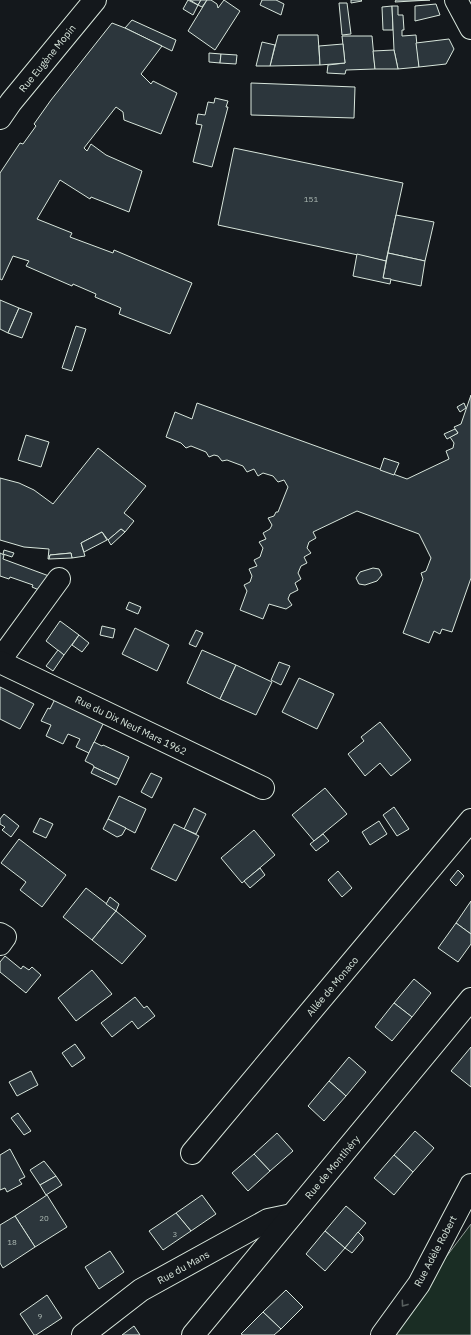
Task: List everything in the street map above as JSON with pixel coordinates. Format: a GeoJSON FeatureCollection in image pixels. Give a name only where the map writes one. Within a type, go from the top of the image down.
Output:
{"type":"FeatureCollection","features":[{"type":"Feature","properties":{"kind":"street","name":"Rue Eugène Mopin"},"geometry":{"type":"LineString","coordinates":[[0,118],[11,102],[95,0]]}},
{"type":"Feature","properties":{"kind":"street"},"geometry":{"type":"LineString","coordinates":[[456,0],[471,28]]}},
{"type":"Feature","properties":{"kind":"street","name":"Rue du Dix Neuf Mars 1962"},"geometry":{"type":"LineString","coordinates":[[59,579],[0,661],[263,788]]}},
{"type":"Feature","properties":{"kind":"street","name":"Allée de Monaco"},"geometry":{"type":"LineString","coordinates":[[192,1153],[471,820]]}},
{"type":"Feature","properties":{"kind":"street"},"geometry":{"type":"LineString","coordinates":[[0,934],[5,937],[0,944]]}},
{"type":"Feature","properties":{"kind":"street","name":"Rue de Montlhéry"},"geometry":{"type":"LineString","coordinates":[[193,1335],[471,999]]}},
{"type":"Feature","properties":{"kind":"street","name":"Rue Adèle Robert"},"geometry":{"type":"LineString","coordinates":[[382,1335],[419,1284],[471,1185]]}},
{"type":"Feature","properties":{"kind":"street","name":"Rue du Mans"},"geometry":{"type":"LineString","coordinates":[[83,1335],[141,1290],[268,1220],[292,1215]]}},
{"type":"Feature","properties":{"kind":"green space"},"geometry":{"type":"Polygon","coordinates":[[[471,1224],[471,1335],[387,1335],[471,1224]]]}},
{"type":"Feature","properties":{"kind":"building"},"geometry":{"type":"Polygon","coordinates":[[[188,0],[198,5],[193,15],[183,9],[188,0]]]}},
{"type":"Feature","properties":{"kind":"building"},"geometry":{"type":"Polygon","coordinates":[[[190,0],[201,0],[198,5],[190,0]]]}},
{"type":"Feature","properties":{"kind":"building"},"geometry":{"type":"Polygon","coordinates":[[[201,0],[207,0],[202,7],[198,5],[201,0]]]}},
{"type":"Feature","properties":{"kind":"building"},"geometry":{"type":"Polygon","coordinates":[[[207,0],[211,0],[217,4],[218,8],[224,0],[240,11],[215,50],[188,31],[207,0]]]}},
{"type":"Feature","properties":{"kind":"building"},"geometry":{"type":"Polygon","coordinates":[[[262,0],[276,0],[284,4],[281,15],[260,5],[262,0]]]}},
{"type":"Feature","properties":{"kind":"building"},"geometry":{"type":"Polygon","coordinates":[[[351,0],[361,0],[362,1],[351,3],[351,0]]]}},
{"type":"Feature","properties":{"kind":"building"},"geometry":{"type":"Polygon","coordinates":[[[396,0],[430,0],[395,2],[396,0]]]}},
{"type":"Feature","properties":{"kind":"building"},"geometry":{"type":"Polygon","coordinates":[[[339,3],[347,3],[351,34],[342,35],[339,3]]]}},
{"type":"Feature","properties":{"kind":"building"},"geometry":{"type":"Polygon","coordinates":[[[436,4],[440,15],[415,21],[415,6],[436,4]]]}},
{"type":"Feature","properties":{"kind":"building"},"geometry":{"type":"Polygon","coordinates":[[[392,6],[393,30],[383,30],[382,7],[392,6]]]}},
{"type":"Feature","properties":{"kind":"building"},"geometry":{"type":"Polygon","coordinates":[[[392,6],[398,6],[398,15],[403,15],[404,30],[402,30],[402,36],[416,35],[419,67],[398,69],[394,50],[392,6]]]}},
{"type":"Feature","properties":{"kind":"building"},"geometry":{"type":"Polygon","coordinates":[[[132,20],[176,40],[172,51],[125,28],[132,20]]]}},
{"type":"Feature","properties":{"kind":"building"},"geometry":{"type":"Polygon","coordinates":[[[112,23],[162,46],[141,74],[151,84],[153,81],[177,93],[161,134],[124,120],[123,112],[116,107],[84,148],[87,151],[91,144],[106,155],[142,171],[129,212],[91,197],[90,199],[60,180],[37,219],[72,233],[70,237],[113,253],[114,250],[192,283],[170,334],[119,314],[121,308],[95,297],[96,294],[73,284],[72,286],[26,266],[29,261],[13,256],[2,280],[0,279],[0,173],[20,143],[23,144],[36,126],[34,124],[51,100],[112,23]]]}},
{"type":"Feature","properties":{"kind":"building"},"geometry":{"type":"Polygon","coordinates":[[[278,35],[318,35],[320,65],[270,66],[278,35]]]}},
{"type":"Feature","properties":{"kind":"building"},"geometry":{"type":"Polygon","coordinates":[[[342,36],[372,36],[375,69],[346,70],[345,74],[327,73],[328,65],[345,63],[342,36]]]}},
{"type":"Feature","properties":{"kind":"building"},"geometry":{"type":"Polygon","coordinates":[[[449,39],[454,49],[446,64],[419,67],[416,43],[449,39]]]}},
{"type":"Feature","properties":{"kind":"building"},"geometry":{"type":"Polygon","coordinates":[[[262,42],[275,45],[270,66],[256,66],[262,42]]]}},
{"type":"Feature","properties":{"kind":"building"},"geometry":{"type":"Polygon","coordinates":[[[343,44],[345,63],[320,65],[319,46],[343,44]]]}},
{"type":"Feature","properties":{"kind":"building"},"geometry":{"type":"Polygon","coordinates":[[[394,50],[398,69],[375,69],[373,51],[394,50]]]}},
{"type":"Feature","properties":{"kind":"building"},"geometry":{"type":"Polygon","coordinates":[[[209,53],[221,54],[220,63],[209,62],[209,53]]]}},
{"type":"Feature","properties":{"kind":"building"},"geometry":{"type":"Polygon","coordinates":[[[221,54],[237,55],[236,64],[220,63],[221,54]]]}},
{"type":"Feature","properties":{"kind":"building"},"geometry":{"type":"Polygon","coordinates":[[[251,83],[355,87],[354,118],[251,115],[251,83]]]}},
{"type":"Feature","properties":{"kind":"building"},"geometry":{"type":"Polygon","coordinates":[[[215,98],[228,101],[226,107],[228,107],[212,167],[193,162],[202,125],[196,124],[198,114],[205,115],[208,102],[214,103],[215,98]]]}},
{"type":"Feature","properties":{"kind":"building"},"geometry":{"type":"Polygon","coordinates":[[[234,148],[403,183],[386,261],[218,225],[234,148]]]}},
{"type":"Feature","properties":{"kind":"building"},"geometry":{"type":"Polygon","coordinates":[[[396,215],[434,222],[425,261],[388,253],[396,215]]]}},
{"type":"Feature","properties":{"kind":"building"},"geometry":{"type":"Polygon","coordinates":[[[388,253],[425,261],[421,286],[383,278],[388,253]]]}},
{"type":"Feature","properties":{"kind":"building"},"geometry":{"type":"Polygon","coordinates":[[[357,254],[386,261],[383,278],[391,279],[390,284],[353,276],[357,254]]]}},
{"type":"Feature","properties":{"kind":"building"},"geometry":{"type":"Polygon","coordinates":[[[0,300],[19,308],[8,333],[0,329],[0,300]]]}},
{"type":"Feature","properties":{"kind":"building"},"geometry":{"type":"Polygon","coordinates":[[[19,308],[32,313],[22,338],[8,333],[19,308]]]}},
{"type":"Feature","properties":{"kind":"building"},"geometry":{"type":"Polygon","coordinates":[[[76,326],[86,329],[72,371],[62,368],[76,326]]]}},
{"type":"Feature","properties":{"kind":"building"},"geometry":{"type":"Polygon","coordinates":[[[471,395],[471,578],[452,632],[442,629],[440,634],[434,631],[429,643],[403,633],[423,579],[421,573],[426,571],[431,558],[419,534],[357,511],[313,532],[316,538],[309,542],[307,548],[311,553],[304,557],[307,563],[301,566],[298,573],[301,579],[295,583],[298,590],[290,594],[288,599],[292,605],[286,609],[269,604],[263,619],[240,610],[247,591],[244,585],[250,582],[252,576],[249,569],[257,566],[254,560],[260,557],[263,548],[259,542],[266,539],[263,533],[270,529],[272,525],[268,518],[274,516],[276,512],[278,512],[288,487],[284,480],[278,482],[273,476],[263,473],[258,476],[254,469],[247,472],[243,466],[227,460],[222,461],[218,456],[214,455],[209,457],[206,452],[191,446],[186,448],[181,443],[166,437],[175,412],[192,419],[197,403],[407,479],[449,459],[446,451],[453,448],[454,443],[450,437],[458,433],[454,427],[461,424],[471,395]]]}},
{"type":"Feature","properties":{"kind":"building"},"geometry":{"type":"Polygon","coordinates":[[[464,403],[466,408],[460,412],[457,407],[464,403]]]}},
{"type":"Feature","properties":{"kind":"building"},"geometry":{"type":"Polygon","coordinates":[[[455,429],[458,433],[447,439],[444,434],[455,429]]]}},
{"type":"Feature","properties":{"kind":"building"},"geometry":{"type":"Polygon","coordinates":[[[26,435],[49,442],[41,467],[18,460],[26,435]]]}},
{"type":"Feature","properties":{"kind":"building"},"geometry":{"type":"Polygon","coordinates":[[[98,448],[146,486],[124,513],[134,521],[125,532],[121,529],[108,540],[102,532],[81,543],[85,556],[72,558],[71,553],[50,555],[48,559],[49,549],[24,547],[0,540],[0,478],[19,483],[34,490],[53,504],[98,448]]]}},
{"type":"Feature","properties":{"kind":"building"},"geometry":{"type":"Polygon","coordinates":[[[384,458],[399,463],[394,475],[380,470],[384,458]]]}},
{"type":"Feature","properties":{"kind":"building"},"geometry":{"type":"Polygon","coordinates":[[[121,529],[125,532],[111,545],[108,540],[121,529]]]}},
{"type":"Feature","properties":{"kind":"building"},"geometry":{"type":"Polygon","coordinates":[[[102,532],[107,540],[84,552],[81,543],[102,532]]]}},
{"type":"Feature","properties":{"kind":"building"},"geometry":{"type":"Polygon","coordinates":[[[4,550],[14,553],[12,557],[3,554],[4,550]]]}},
{"type":"Feature","properties":{"kind":"building"},"geometry":{"type":"Polygon","coordinates":[[[0,553],[4,555],[3,559],[49,576],[39,590],[32,587],[33,585],[10,577],[9,579],[0,576],[0,553]]]}},
{"type":"Feature","properties":{"kind":"building"},"geometry":{"type":"Polygon","coordinates":[[[71,553],[72,558],[49,559],[50,555],[71,553]]]}},
{"type":"Feature","properties":{"kind":"building"},"geometry":{"type":"Polygon","coordinates":[[[373,568],[379,569],[382,575],[377,581],[365,585],[359,584],[356,578],[360,572],[373,568]]]}},
{"type":"Feature","properties":{"kind":"building"},"geometry":{"type":"Polygon","coordinates":[[[129,602],[141,607],[138,614],[126,609],[129,602]]]}},
{"type":"Feature","properties":{"kind":"building"},"geometry":{"type":"Polygon","coordinates":[[[60,621],[79,635],[64,655],[46,641],[60,621]]]}},
{"type":"Feature","properties":{"kind":"building"},"geometry":{"type":"Polygon","coordinates":[[[102,626],[115,629],[113,638],[100,635],[102,626]]]}},
{"type":"Feature","properties":{"kind":"building"},"geometry":{"type":"Polygon","coordinates":[[[135,628],[169,645],[157,671],[122,654],[135,628]]]}},
{"type":"Feature","properties":{"kind":"building"},"geometry":{"type":"Polygon","coordinates":[[[196,630],[203,633],[196,647],[189,644],[196,630]]]}},
{"type":"Feature","properties":{"kind":"building"},"geometry":{"type":"Polygon","coordinates":[[[79,635],[89,643],[82,652],[72,645],[79,635]]]}},
{"type":"Feature","properties":{"kind":"building"},"geometry":{"type":"Polygon","coordinates":[[[58,650],[64,655],[53,671],[46,666],[58,650]]]}},
{"type":"Feature","properties":{"kind":"building"},"geometry":{"type":"Polygon","coordinates":[[[202,650],[236,665],[220,699],[187,683],[202,650]]]}},
{"type":"Feature","properties":{"kind":"building"},"geometry":{"type":"Polygon","coordinates":[[[279,662],[290,666],[281,685],[271,680],[279,662]]]}},
{"type":"Feature","properties":{"kind":"building"},"geometry":{"type":"Polygon","coordinates":[[[236,665],[272,682],[256,715],[220,699],[236,665]]]}},
{"type":"Feature","properties":{"kind":"building"},"geometry":{"type":"Polygon","coordinates":[[[299,678],[334,694],[317,729],[282,712],[299,678]]]}},
{"type":"Feature","properties":{"kind":"building"},"geometry":{"type":"Polygon","coordinates":[[[0,687],[34,704],[20,729],[0,719],[0,687]]]}},
{"type":"Feature","properties":{"kind":"building"},"geometry":{"type":"Polygon","coordinates":[[[55,699],[104,722],[89,753],[76,747],[80,739],[68,734],[63,744],[46,736],[51,725],[41,721],[55,699]]]}},
{"type":"Feature","properties":{"kind":"building"},"geometry":{"type":"Polygon","coordinates":[[[380,722],[411,760],[391,776],[380,763],[365,776],[348,754],[364,741],[361,737],[380,722]]]}},
{"type":"Feature","properties":{"kind":"building"},"geometry":{"type":"Polygon","coordinates":[[[94,742],[129,757],[119,779],[85,761],[94,742]]]}},
{"type":"Feature","properties":{"kind":"building"},"geometry":{"type":"Polygon","coordinates":[[[94,767],[119,779],[116,785],[91,773],[94,767]]]}},
{"type":"Feature","properties":{"kind":"building"},"geometry":{"type":"Polygon","coordinates":[[[151,773],[162,778],[152,798],[141,792],[151,773]]]}},
{"type":"Feature","properties":{"kind":"building"},"geometry":{"type":"Polygon","coordinates":[[[325,788],[347,814],[314,841],[292,815],[325,788]]]}},
{"type":"Feature","properties":{"kind":"building"},"geometry":{"type":"Polygon","coordinates":[[[119,796],[146,809],[135,833],[108,819],[119,796]]]}},
{"type":"Feature","properties":{"kind":"building"},"geometry":{"type":"Polygon","coordinates":[[[394,807],[409,829],[397,836],[383,815],[394,807]]]}},
{"type":"Feature","properties":{"kind":"building"},"geometry":{"type":"Polygon","coordinates":[[[194,808],[206,814],[196,834],[184,829],[194,808]]]}},
{"type":"Feature","properties":{"kind":"building"},"geometry":{"type":"Polygon","coordinates":[[[4,814],[19,826],[11,837],[2,830],[5,827],[0,824],[0,819],[4,814]]]}},
{"type":"Feature","properties":{"kind":"building"},"geometry":{"type":"Polygon","coordinates":[[[40,818],[53,824],[46,838],[33,832],[40,818]]]}},
{"type":"Feature","properties":{"kind":"building"},"geometry":{"type":"Polygon","coordinates":[[[108,819],[126,828],[122,835],[117,837],[103,829],[108,819]]]}},
{"type":"Feature","properties":{"kind":"building"},"geometry":{"type":"Polygon","coordinates":[[[379,821],[387,834],[370,845],[362,832],[379,821]]]}},
{"type":"Feature","properties":{"kind":"building"},"geometry":{"type":"Polygon","coordinates":[[[174,824],[199,836],[176,881],[151,869],[174,824]]]}},
{"type":"Feature","properties":{"kind":"building"},"geometry":{"type":"Polygon","coordinates":[[[254,830],[275,855],[242,883],[221,858],[254,830]]]}},
{"type":"Feature","properties":{"kind":"building"},"geometry":{"type":"Polygon","coordinates":[[[323,834],[329,841],[316,851],[310,844],[323,834]]]}},
{"type":"Feature","properties":{"kind":"building"},"geometry":{"type":"Polygon","coordinates":[[[19,839],[66,875],[42,907],[20,890],[26,882],[1,863],[19,839]]]}},
{"type":"Feature","properties":{"kind":"building"},"geometry":{"type":"Polygon","coordinates":[[[260,868],[265,875],[250,888],[244,881],[260,868]]]}},
{"type":"Feature","properties":{"kind":"building"},"geometry":{"type":"Polygon","coordinates":[[[458,870],[464,876],[456,886],[450,880],[458,870]]]}},
{"type":"Feature","properties":{"kind":"building"},"geometry":{"type":"Polygon","coordinates":[[[338,871],[352,888],[342,897],[328,880],[338,871]]]}},
{"type":"Feature","properties":{"kind":"building"},"geometry":{"type":"Polygon","coordinates":[[[86,888],[116,911],[92,940],[63,917],[86,888]]]}},
{"type":"Feature","properties":{"kind":"building"},"geometry":{"type":"Polygon","coordinates":[[[110,897],[119,904],[116,911],[106,904],[110,897]]]}},
{"type":"Feature","properties":{"kind":"building"},"geometry":{"type":"Polygon","coordinates":[[[471,901],[471,934],[456,923],[471,901]]]}},
{"type":"Feature","properties":{"kind":"building"},"geometry":{"type":"Polygon","coordinates":[[[116,911],[146,936],[122,964],[92,940],[116,911]]]}},
{"type":"Feature","properties":{"kind":"building"},"geometry":{"type":"Polygon","coordinates":[[[456,923],[471,934],[471,944],[458,962],[438,948],[456,923]]]}},
{"type":"Feature","properties":{"kind":"building"},"geometry":{"type":"Polygon","coordinates":[[[5,956],[21,969],[23,966],[29,970],[32,967],[41,975],[26,993],[0,972],[0,962],[5,956]]]}},
{"type":"Feature","properties":{"kind":"building"},"geometry":{"type":"Polygon","coordinates":[[[92,970],[112,994],[76,1021],[58,998],[92,970]]]}},
{"type":"Feature","properties":{"kind":"building"},"geometry":{"type":"Polygon","coordinates":[[[414,979],[431,993],[412,1017],[394,1003],[414,979]]]}},
{"type":"Feature","properties":{"kind":"building"},"geometry":{"type":"Polygon","coordinates":[[[135,997],[144,1008],[147,1006],[155,1016],[138,1029],[132,1021],[112,1037],[101,1023],[135,997]]]}},
{"type":"Feature","properties":{"kind":"building"},"geometry":{"type":"Polygon","coordinates":[[[394,1003],[412,1017],[392,1041],[375,1027],[394,1003]]]}},
{"type":"Feature","properties":{"kind":"building"},"geometry":{"type":"Polygon","coordinates":[[[75,1044],[85,1058],[72,1067],[62,1053],[75,1044]]]}},
{"type":"Feature","properties":{"kind":"building"},"geometry":{"type":"Polygon","coordinates":[[[471,1047],[471,1087],[451,1071],[471,1047]]]}},
{"type":"Feature","properties":{"kind":"building"},"geometry":{"type":"Polygon","coordinates":[[[349,1057],[366,1072],[346,1096],[329,1081],[349,1057]]]}},
{"type":"Feature","properties":{"kind":"building"},"geometry":{"type":"Polygon","coordinates":[[[31,1071],[38,1085],[17,1096],[9,1082],[31,1071]]]}},
{"type":"Feature","properties":{"kind":"building"},"geometry":{"type":"Polygon","coordinates":[[[329,1081],[346,1096],[324,1121],[308,1106],[329,1081]]]}},
{"type":"Feature","properties":{"kind":"building"},"geometry":{"type":"Polygon","coordinates":[[[18,1113],[31,1131],[24,1135],[11,1118],[18,1113]]]}},
{"type":"Feature","properties":{"kind":"building"},"geometry":{"type":"Polygon","coordinates":[[[415,1131],[434,1148],[413,1172],[394,1155],[415,1131]]]}},
{"type":"Feature","properties":{"kind":"building"},"geometry":{"type":"Polygon","coordinates":[[[277,1133],[293,1151],[270,1171],[254,1154],[277,1133]]]}},
{"type":"Feature","properties":{"kind":"building"},"geometry":{"type":"Polygon","coordinates":[[[10,1149],[25,1177],[19,1180],[22,1184],[7,1192],[5,1188],[0,1190],[0,1155],[10,1149]]]}},
{"type":"Feature","properties":{"kind":"building"},"geometry":{"type":"Polygon","coordinates":[[[254,1154],[270,1171],[248,1191],[232,1173],[254,1154]]]}},
{"type":"Feature","properties":{"kind":"building"},"geometry":{"type":"Polygon","coordinates":[[[394,1155],[413,1172],[394,1195],[374,1178],[394,1155]]]}},
{"type":"Feature","properties":{"kind":"building"},"geometry":{"type":"Polygon","coordinates":[[[44,1161],[56,1176],[40,1185],[30,1170],[44,1161]]]}},
{"type":"Feature","properties":{"kind":"building"},"geometry":{"type":"Polygon","coordinates":[[[56,1176],[62,1185],[46,1195],[40,1185],[56,1176]]]}},
{"type":"Feature","properties":{"kind":"building"},"geometry":{"type":"Polygon","coordinates":[[[47,1195],[67,1227],[35,1247],[15,1216],[47,1195]]]}},
{"type":"Feature","properties":{"kind":"building"},"geometry":{"type":"Polygon","coordinates":[[[202,1195],[216,1214],[191,1231],[176,1213],[202,1195]]]}},
{"type":"Feature","properties":{"kind":"building"},"geometry":{"type":"Polygon","coordinates":[[[346,1206],[366,1223],[345,1248],[325,1231],[346,1206]]]}},
{"type":"Feature","properties":{"kind":"building"},"geometry":{"type":"Polygon","coordinates":[[[176,1213],[191,1231],[163,1250],[149,1231],[176,1213]]]}},
{"type":"Feature","properties":{"kind":"building"},"geometry":{"type":"Polygon","coordinates":[[[15,1216],[35,1247],[3,1268],[0,1263],[0,1225],[15,1216]]]}},
{"type":"Feature","properties":{"kind":"building"},"geometry":{"type":"Polygon","coordinates":[[[325,1231],[345,1248],[325,1271],[306,1254],[325,1231]]]}},
{"type":"Feature","properties":{"kind":"building"},"geometry":{"type":"Polygon","coordinates":[[[358,1232],[363,1237],[363,1240],[352,1253],[345,1248],[358,1232]]]}},
{"type":"Feature","properties":{"kind":"building"},"geometry":{"type":"Polygon","coordinates":[[[110,1251],[124,1272],[99,1289],[85,1267],[110,1251]]]}},
{"type":"Feature","properties":{"kind":"building"},"geometry":{"type":"Polygon","coordinates":[[[286,1290],[303,1307],[281,1329],[263,1312],[286,1290]]]}},
{"type":"Feature","properties":{"kind":"building"},"geometry":{"type":"Polygon","coordinates":[[[47,1295],[62,1318],[34,1335],[20,1314],[47,1295]]]}},
{"type":"Feature","properties":{"kind":"building"},"geometry":{"type":"Polygon","coordinates":[[[263,1312],[281,1329],[274,1335],[241,1334],[263,1312]]]}},
{"type":"Feature","properties":{"kind":"building"},"geometry":{"type":"Polygon","coordinates":[[[134,1326],[140,1335],[122,1335],[134,1326]]]}}]}
